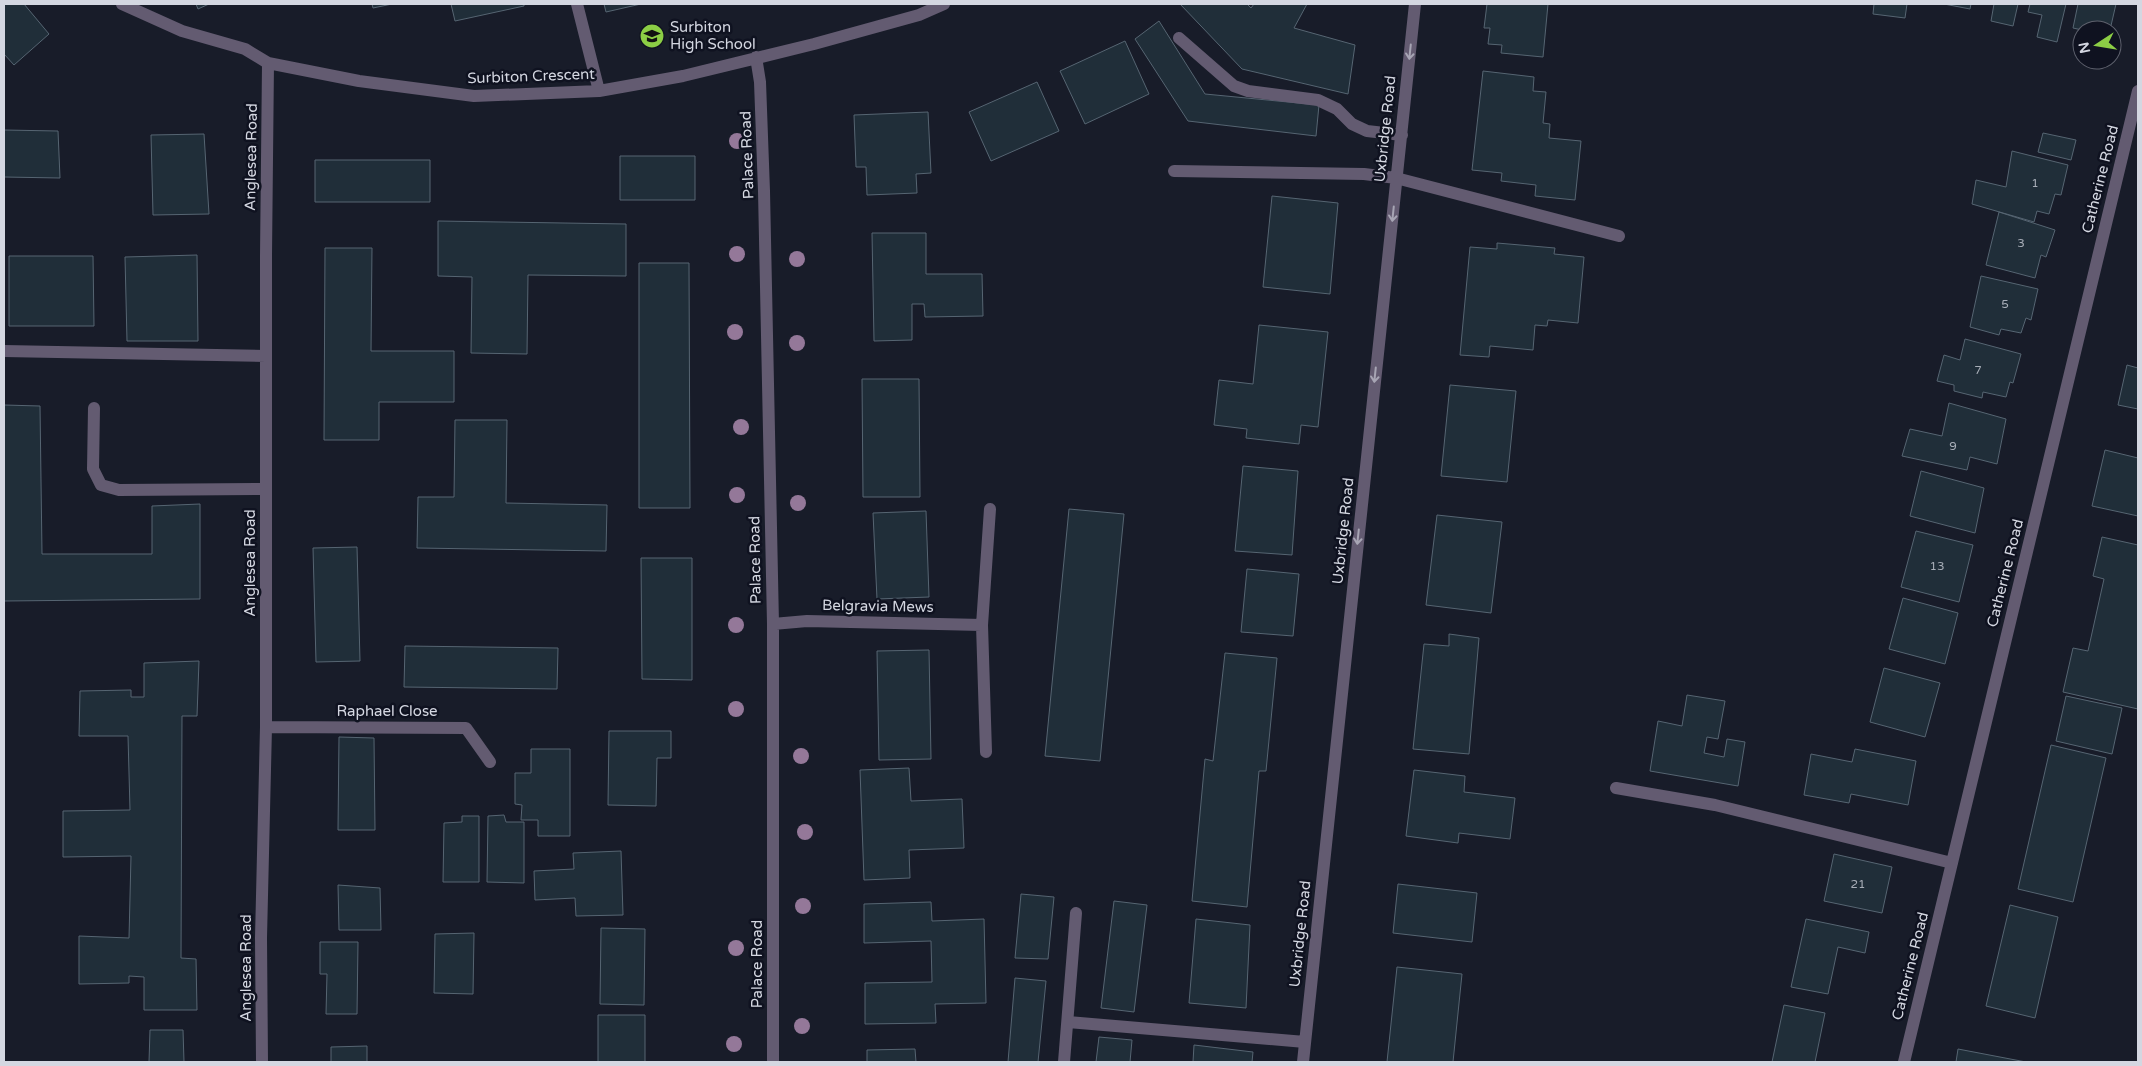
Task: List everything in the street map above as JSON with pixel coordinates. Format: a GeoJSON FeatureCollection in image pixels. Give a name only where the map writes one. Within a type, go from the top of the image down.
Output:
{"type":"FeatureCollection","features":[{"type":"Feature","properties":{"kind":"street","name":"Surbiton Crescent"},"geometry":{"type":"LineString","coordinates":[[122,4],[182,31],[245,49],[268,63],[359,81],[474,96],[599,91],[683,76],[814,44],[919,15],[944,4]]}},
{"type":"Feature","properties":{"kind":"street"},"geometry":{"type":"LineString","coordinates":[[577,4],[599,91]]}},
{"type":"Feature","properties":{"kind":"street","name":"Uxbridge Road"},"geometry":{"type":"LineString","coordinates":[[1302,1062],[1415,4]]}},
{"type":"Feature","properties":{"kind":"street"},"geometry":{"type":"LineString","coordinates":[[1179,38],[1234,86],[1248,91],[1318,100],[1337,109],[1352,124],[1367,131],[1402,135]]}},
{"type":"Feature","properties":{"kind":"street","name":"Palace Road"},"geometry":{"type":"LineString","coordinates":[[756,57],[760,82],[765,219],[773,624],[774,1062]]}},
{"type":"Feature","properties":{"kind":"street","name":"Anglesea Road"},"geometry":{"type":"LineString","coordinates":[[262,1062],[261,938],[266,727],[268,63]]}},
{"type":"Feature","properties":{"kind":"street","name":"Catherine Road"},"geometry":{"type":"LineString","coordinates":[[1904,1062],[2138,91]]}},
{"type":"Feature","properties":{"kind":"street"},"geometry":{"type":"LineString","coordinates":[[1174,171],[1364,174],[1396,178],[1619,236]]}},
{"type":"Feature","properties":{"kind":"street"},"geometry":{"type":"LineString","coordinates":[[4,351],[266,356]]}},
{"type":"Feature","properties":{"kind":"street"},"geometry":{"type":"LineString","coordinates":[[94,408],[93,469],[101,485],[119,490],[266,489]]}},
{"type":"Feature","properties":{"kind":"street"},"geometry":{"type":"LineString","coordinates":[[986,752],[982,625],[990,508]]}},
{"type":"Feature","properties":{"kind":"street","name":"Belgravia Mews"},"geometry":{"type":"LineString","coordinates":[[773,624],[807,621],[982,625]]}},
{"type":"Feature","properties":{"kind":"street","name":"Raphael Close"},"geometry":{"type":"LineString","coordinates":[[266,727],[466,728],[490,762]]}},
{"type":"Feature","properties":{"kind":"street"},"geometry":{"type":"LineString","coordinates":[[1616,788],[1715,805],[1952,863]]}},
{"type":"Feature","properties":{"kind":"street"},"geometry":{"type":"LineString","coordinates":[[1064,1062],[1076,913]]}},
{"type":"Feature","properties":{"kind":"street"},"geometry":{"type":"LineString","coordinates":[[1068,1022],[1305,1042]]}},
{"type":"Feature","properties":{"kind":"building"},"geometry":{"type":"Polygon","coordinates":[[[4,4],[24,4],[49,34],[14,65],[4,54],[4,4]]]}},
{"type":"Feature","properties":{"kind":"building"},"geometry":{"type":"Polygon","coordinates":[[[196,4],[209,4],[198,9],[196,4]]]}},
{"type":"Feature","properties":{"kind":"building"},"geometry":{"type":"Polygon","coordinates":[[[372,4],[392,4],[373,8],[372,4]]]}},
{"type":"Feature","properties":{"kind":"building"},"geometry":{"type":"Polygon","coordinates":[[[451,4],[524,4],[524,6],[455,21],[451,4]]]}},
{"type":"Feature","properties":{"kind":"building"},"geometry":{"type":"Polygon","coordinates":[[[604,4],[641,4],[606,12],[604,4]]]}},
{"type":"Feature","properties":{"kind":"building"},"geometry":{"type":"Polygon","coordinates":[[[1180,4],[1247,4],[1251,8],[1254,4],[1307,4],[1294,28],[1355,45],[1348,94],[1242,69],[1180,4]]]}},
{"type":"Feature","properties":{"kind":"building"},"geometry":{"type":"Polygon","coordinates":[[[1487,4],[1548,4],[1543,57],[1501,53],[1502,45],[1488,44],[1490,28],[1484,28],[1487,4]]]}},
{"type":"Feature","properties":{"kind":"building"},"geometry":{"type":"Polygon","coordinates":[[[1874,4],[1907,4],[1905,18],[1873,14],[1874,4]]]}},
{"type":"Feature","properties":{"kind":"building"},"geometry":{"type":"Polygon","coordinates":[[[1944,4],[1971,4],[1970,9],[1944,4]]]}},
{"type":"Feature","properties":{"kind":"building"},"geometry":{"type":"Polygon","coordinates":[[[1994,4],[2018,4],[2013,26],[1991,21],[1994,4]]]}},
{"type":"Feature","properties":{"kind":"building"},"geometry":{"type":"Polygon","coordinates":[[[2030,4],[2066,4],[2057,42],[2037,37],[2042,15],[2028,12],[2030,4]]]}},
{"type":"Feature","properties":{"kind":"building"},"geometry":{"type":"Polygon","coordinates":[[[2078,4],[2116,4],[2112,20],[2075,20],[2078,4]]]}},
{"type":"Feature","properties":{"kind":"building"},"geometry":{"type":"Polygon","coordinates":[[[1159,21],[1205,94],[1319,105],[1316,136],[1188,121],[1135,39],[1159,21]]]}},
{"type":"Feature","properties":{"kind":"building"},"geometry":{"type":"Polygon","coordinates":[[[1125,41],[1149,94],[1085,124],[1060,71],[1125,41]]]}},
{"type":"Feature","properties":{"kind":"building"},"geometry":{"type":"Polygon","coordinates":[[[1483,71],[1534,77],[1533,91],[1546,92],[1543,123],[1550,124],[1549,138],[1581,141],[1575,200],[1535,196],[1536,185],[1501,181],[1502,173],[1472,170],[1483,71]]]}},
{"type":"Feature","properties":{"kind":"building"},"geometry":{"type":"Polygon","coordinates":[[[1037,82],[1059,131],[991,161],[969,112],[1037,82]]]}},
{"type":"Feature","properties":{"kind":"building"},"geometry":{"type":"Polygon","coordinates":[[[928,112],[931,173],[916,174],[917,193],[867,195],[866,167],[856,167],[854,115],[928,112]]]}},
{"type":"Feature","properties":{"kind":"building"},"geometry":{"type":"Polygon","coordinates":[[[4,130],[58,131],[60,178],[4,177],[4,130]]]}},
{"type":"Feature","properties":{"kind":"building"},"geometry":{"type":"Polygon","coordinates":[[[2043,133],[2076,140],[2071,160],[2038,152],[2043,133]]]}},
{"type":"Feature","properties":{"kind":"building"},"geometry":{"type":"Polygon","coordinates":[[[204,134],[209,214],[153,215],[151,135],[204,134]]]}},
{"type":"Feature","properties":{"kind":"building"},"geometry":{"type":"Polygon","coordinates":[[[2012,151],[2068,165],[2061,195],[2055,194],[2049,214],[2037,211],[2034,222],[1972,204],[1976,180],[2006,187],[2012,151]]]}},
{"type":"Feature","properties":{"kind":"building"},"geometry":{"type":"Polygon","coordinates":[[[620,156],[695,156],[695,200],[620,200],[620,156]]]}},
{"type":"Feature","properties":{"kind":"building"},"geometry":{"type":"Polygon","coordinates":[[[315,160],[430,160],[430,202],[315,202],[315,160]]]}},
{"type":"Feature","properties":{"kind":"building"},"geometry":{"type":"Polygon","coordinates":[[[1272,196],[1338,203],[1330,294],[1263,287],[1272,196]]]}},
{"type":"Feature","properties":{"kind":"building"},"geometry":{"type":"Polygon","coordinates":[[[1999,212],[2055,230],[2046,257],[2041,255],[2035,278],[1986,265],[1999,212]]]}},
{"type":"Feature","properties":{"kind":"building"},"geometry":{"type":"Polygon","coordinates":[[[438,221],[626,224],[626,276],[528,275],[527,354],[471,353],[472,277],[438,276],[438,221]]]}},
{"type":"Feature","properties":{"kind":"building"},"geometry":{"type":"Polygon","coordinates":[[[872,233],[926,233],[926,274],[982,274],[983,316],[925,317],[924,304],[912,304],[912,340],[874,341],[872,233]]]}},
{"type":"Feature","properties":{"kind":"building"},"geometry":{"type":"Polygon","coordinates":[[[1497,243],[1555,248],[1554,254],[1584,257],[1578,323],[1548,320],[1547,326],[1535,325],[1533,350],[1490,346],[1489,357],[1460,355],[1470,247],[1497,249],[1497,243]]]}},
{"type":"Feature","properties":{"kind":"building"},"geometry":{"type":"Polygon","coordinates":[[[325,248],[372,248],[371,351],[454,351],[454,402],[379,402],[379,440],[324,440],[325,248]]]}},
{"type":"Feature","properties":{"kind":"building"},"geometry":{"type":"Polygon","coordinates":[[[197,255],[198,341],[127,341],[125,257],[197,255]]]}},
{"type":"Feature","properties":{"kind":"building"},"geometry":{"type":"Polygon","coordinates":[[[9,256],[93,256],[94,326],[9,326],[9,256]]]}},
{"type":"Feature","properties":{"kind":"building"},"geometry":{"type":"Polygon","coordinates":[[[639,263],[689,263],[690,508],[639,508],[639,263]]]}},
{"type":"Feature","properties":{"kind":"building"},"geometry":{"type":"Polygon","coordinates":[[[1981,276],[2038,289],[2031,320],[2026,318],[2021,333],[2001,329],[1999,335],[1970,327],[1981,276]]]}},
{"type":"Feature","properties":{"kind":"building"},"geometry":{"type":"Polygon","coordinates":[[[1259,325],[1328,332],[1318,427],[1301,425],[1299,444],[1246,438],[1247,429],[1214,425],[1219,380],[1253,384],[1259,325]]]}},
{"type":"Feature","properties":{"kind":"building"},"geometry":{"type":"Polygon","coordinates":[[[1965,339],[2021,354],[2013,383],[2010,382],[2006,397],[1983,392],[1982,398],[1954,391],[1954,385],[1937,381],[1944,355],[1960,360],[1965,339]]]}},
{"type":"Feature","properties":{"kind":"building"},"geometry":{"type":"Polygon","coordinates":[[[2127,365],[2138,368],[2138,409],[2118,405],[2127,365]]]}},
{"type":"Feature","properties":{"kind":"building"},"geometry":{"type":"Polygon","coordinates":[[[862,379],[919,379],[920,497],[863,497],[862,379]]]}},
{"type":"Feature","properties":{"kind":"building"},"geometry":{"type":"Polygon","coordinates":[[[1450,385],[1516,391],[1507,482],[1441,476],[1450,385]]]}},
{"type":"Feature","properties":{"kind":"building"},"geometry":{"type":"Polygon","coordinates":[[[1949,403],[2006,419],[1997,464],[1970,457],[1967,470],[1902,456],[1910,429],[1942,436],[1949,403]]]}},
{"type":"Feature","properties":{"kind":"building"},"geometry":{"type":"Polygon","coordinates":[[[4,405],[40,406],[42,554],[152,554],[152,506],[200,504],[200,599],[4,601],[4,405]]]}},
{"type":"Feature","properties":{"kind":"building"},"geometry":{"type":"Polygon","coordinates":[[[455,420],[507,420],[506,503],[607,505],[606,551],[417,548],[418,497],[454,497],[455,420]]]}},
{"type":"Feature","properties":{"kind":"building"},"geometry":{"type":"Polygon","coordinates":[[[2105,450],[2138,458],[2138,516],[2092,506],[2105,450]]]}},
{"type":"Feature","properties":{"kind":"building"},"geometry":{"type":"Polygon","coordinates":[[[1243,466],[1298,471],[1292,555],[1235,551],[1243,466]]]}},
{"type":"Feature","properties":{"kind":"building"},"geometry":{"type":"Polygon","coordinates":[[[1921,471],[1984,488],[1975,533],[1910,516],[1921,471]]]}},
{"type":"Feature","properties":{"kind":"building"},"geometry":{"type":"Polygon","coordinates":[[[1069,509],[1124,514],[1100,761],[1045,756],[1069,509]]]}},
{"type":"Feature","properties":{"kind":"building"},"geometry":{"type":"Polygon","coordinates":[[[926,511],[929,597],[877,599],[873,513],[926,511]]]}},
{"type":"Feature","properties":{"kind":"building"},"geometry":{"type":"Polygon","coordinates":[[[1437,515],[1502,522],[1491,613],[1426,605],[1437,515]]]}},
{"type":"Feature","properties":{"kind":"building"},"geometry":{"type":"Polygon","coordinates":[[[1916,531],[1973,545],[1959,602],[1901,587],[1916,531]]]}},
{"type":"Feature","properties":{"kind":"building"},"geometry":{"type":"Polygon","coordinates":[[[2102,537],[2138,545],[2138,709],[2063,692],[2073,648],[2088,651],[2104,579],[2093,576],[2102,537]]]}},
{"type":"Feature","properties":{"kind":"building"},"geometry":{"type":"Polygon","coordinates":[[[357,547],[360,661],[316,662],[313,548],[357,547]]]}},
{"type":"Feature","properties":{"kind":"building"},"geometry":{"type":"Polygon","coordinates":[[[641,558],[692,558],[692,680],[642,679],[641,558]]]}},
{"type":"Feature","properties":{"kind":"building"},"geometry":{"type":"Polygon","coordinates":[[[1247,569],[1299,574],[1293,636],[1241,632],[1247,569]]]}},
{"type":"Feature","properties":{"kind":"building"},"geometry":{"type":"Polygon","coordinates":[[[1903,598],[1958,613],[1945,664],[1889,649],[1903,598]]]}},
{"type":"Feature","properties":{"kind":"building"},"geometry":{"type":"Polygon","coordinates":[[[1449,634],[1479,638],[1469,754],[1413,749],[1424,644],[1449,646],[1449,634]]]}},
{"type":"Feature","properties":{"kind":"building"},"geometry":{"type":"Polygon","coordinates":[[[405,646],[558,648],[557,689],[404,687],[405,646]]]}},
{"type":"Feature","properties":{"kind":"building"},"geometry":{"type":"Polygon","coordinates":[[[929,650],[931,759],[879,760],[877,651],[929,650]]]}},
{"type":"Feature","properties":{"kind":"building"},"geometry":{"type":"Polygon","coordinates":[[[1225,653],[1277,658],[1266,771],[1259,771],[1247,907],[1192,901],[1205,759],[1213,761],[1225,653]]]}},
{"type":"Feature","properties":{"kind":"building"},"geometry":{"type":"Polygon","coordinates":[[[199,661],[197,716],[182,716],[181,958],[196,959],[197,1010],[144,1010],[144,977],[129,976],[129,983],[79,984],[79,936],[129,938],[131,856],[63,857],[63,811],[130,810],[128,736],[79,736],[80,691],[131,690],[131,697],[144,697],[144,663],[199,661]]]}},
{"type":"Feature","properties":{"kind":"building"},"geometry":{"type":"Polygon","coordinates":[[[1884,668],[1940,683],[1925,737],[1870,722],[1884,668]]]}},
{"type":"Feature","properties":{"kind":"building"},"geometry":{"type":"Polygon","coordinates":[[[1687,695],[1725,701],[1718,739],[1707,737],[1704,753],[1724,757],[1727,739],[1745,742],[1738,786],[1650,771],[1658,721],[1682,726],[1687,695]]]}},
{"type":"Feature","properties":{"kind":"building"},"geometry":{"type":"Polygon","coordinates":[[[2066,696],[2122,708],[2112,754],[2056,741],[2066,696]]]}},
{"type":"Feature","properties":{"kind":"building"},"geometry":{"type":"Polygon","coordinates":[[[609,731],[671,731],[671,758],[657,758],[656,806],[608,805],[609,731]]]}},
{"type":"Feature","properties":{"kind":"building"},"geometry":{"type":"Polygon","coordinates":[[[339,737],[374,738],[375,830],[338,830],[339,737]]]}},
{"type":"Feature","properties":{"kind":"building"},"geometry":{"type":"Polygon","coordinates":[[[2051,745],[2106,758],[2073,902],[2018,889],[2051,745]]]}},
{"type":"Feature","properties":{"kind":"building"},"geometry":{"type":"Polygon","coordinates":[[[531,749],[570,749],[570,836],[538,836],[538,820],[521,820],[522,805],[515,804],[515,773],[531,773],[531,749]]]}},
{"type":"Feature","properties":{"kind":"building"},"geometry":{"type":"Polygon","coordinates":[[[1855,749],[1916,761],[1908,805],[1851,794],[1849,803],[1804,795],[1811,754],[1852,762],[1855,749]]]}},
{"type":"Feature","properties":{"kind":"building"},"geometry":{"type":"Polygon","coordinates":[[[909,768],[911,801],[962,799],[964,848],[909,850],[910,878],[864,880],[860,770],[909,768]]]}},
{"type":"Feature","properties":{"kind":"building"},"geometry":{"type":"Polygon","coordinates":[[[1414,770],[1465,776],[1464,792],[1515,798],[1510,839],[1459,833],[1458,843],[1406,836],[1414,770]]]}},
{"type":"Feature","properties":{"kind":"building"},"geometry":{"type":"Polygon","coordinates":[[[504,815],[506,822],[524,822],[524,883],[487,882],[488,816],[504,815]]]}},
{"type":"Feature","properties":{"kind":"building"},"geometry":{"type":"Polygon","coordinates":[[[462,816],[479,816],[479,882],[443,882],[444,823],[462,822],[462,816]]]}},
{"type":"Feature","properties":{"kind":"building"},"geometry":{"type":"Polygon","coordinates":[[[621,851],[623,915],[576,916],[575,898],[535,900],[534,871],[574,869],[573,853],[621,851]]]}},
{"type":"Feature","properties":{"kind":"building"},"geometry":{"type":"Polygon","coordinates":[[[1834,854],[1892,867],[1882,913],[1824,901],[1834,854]]]}},
{"type":"Feature","properties":{"kind":"building"},"geometry":{"type":"Polygon","coordinates":[[[1398,884],[1477,893],[1472,942],[1393,933],[1398,884]]]}},
{"type":"Feature","properties":{"kind":"building"},"geometry":{"type":"Polygon","coordinates":[[[338,885],[380,888],[381,930],[339,930],[338,885]]]}},
{"type":"Feature","properties":{"kind":"building"},"geometry":{"type":"Polygon","coordinates":[[[1021,894],[1054,897],[1048,959],[1015,958],[1021,894]]]}},
{"type":"Feature","properties":{"kind":"building"},"geometry":{"type":"Polygon","coordinates":[[[1114,901],[1147,905],[1134,1012],[1101,1008],[1114,901]]]}},
{"type":"Feature","properties":{"kind":"building"},"geometry":{"type":"Polygon","coordinates":[[[931,902],[932,921],[984,919],[986,1003],[935,1004],[936,1023],[865,1024],[865,983],[932,982],[931,941],[864,943],[864,904],[931,902]]]}},
{"type":"Feature","properties":{"kind":"building"},"geometry":{"type":"Polygon","coordinates":[[[2010,905],[2058,917],[2035,1018],[1986,1006],[2010,905]]]}},
{"type":"Feature","properties":{"kind":"building"},"geometry":{"type":"Polygon","coordinates":[[[1196,919],[1250,925],[1246,1008],[1189,1003],[1196,919]]]}},
{"type":"Feature","properties":{"kind":"building"},"geometry":{"type":"Polygon","coordinates":[[[1806,919],[1869,932],[1865,953],[1838,947],[1828,994],[1791,987],[1806,919]]]}},
{"type":"Feature","properties":{"kind":"building"},"geometry":{"type":"Polygon","coordinates":[[[601,928],[645,929],[644,1005],[600,1004],[601,928]]]}},
{"type":"Feature","properties":{"kind":"building"},"geometry":{"type":"Polygon","coordinates":[[[474,933],[473,994],[434,993],[435,934],[474,933]]]}},
{"type":"Feature","properties":{"kind":"building"},"geometry":{"type":"Polygon","coordinates":[[[320,942],[358,942],[357,1014],[326,1014],[327,974],[320,974],[320,942]]]}},
{"type":"Feature","properties":{"kind":"building"},"geometry":{"type":"Polygon","coordinates":[[[1397,967],[1462,974],[1453,1062],[1387,1062],[1397,967]]]}},
{"type":"Feature","properties":{"kind":"building"},"geometry":{"type":"Polygon","coordinates":[[[1015,978],[1046,981],[1038,1062],[1008,1062],[1015,978]]]}},
{"type":"Feature","properties":{"kind":"building"},"geometry":{"type":"Polygon","coordinates":[[[1784,1005],[1825,1013],[1815,1062],[1772,1062],[1784,1005]]]}},
{"type":"Feature","properties":{"kind":"building"},"geometry":{"type":"Polygon","coordinates":[[[598,1015],[645,1015],[645,1062],[598,1062],[598,1015]]]}},
{"type":"Feature","properties":{"kind":"building"},"geometry":{"type":"Polygon","coordinates":[[[150,1030],[183,1030],[184,1062],[149,1062],[150,1030]]]}},
{"type":"Feature","properties":{"kind":"building"},"geometry":{"type":"Polygon","coordinates":[[[1099,1037],[1132,1040],[1130,1062],[1096,1062],[1099,1037]]]}},
{"type":"Feature","properties":{"kind":"building"},"geometry":{"type":"Polygon","coordinates":[[[1194,1045],[1253,1052],[1252,1062],[1193,1062],[1194,1045]]]}},
{"type":"Feature","properties":{"kind":"building"},"geometry":{"type":"Polygon","coordinates":[[[367,1046],[367,1062],[331,1062],[331,1047],[367,1046]]]}},
{"type":"Feature","properties":{"kind":"building"},"geometry":{"type":"Polygon","coordinates":[[[915,1049],[916,1062],[867,1062],[867,1050],[915,1049]]]}},
{"type":"Feature","properties":{"kind":"building"},"geometry":{"type":"Polygon","coordinates":[[[1958,1049],[2026,1062],[1956,1062],[1958,1049]]]}},
{"type":"Feature","properties":{"kind":"place","name":"Surbiton High School"},"geometry":{"type":"Point","coordinates":[652,36]}}]}
